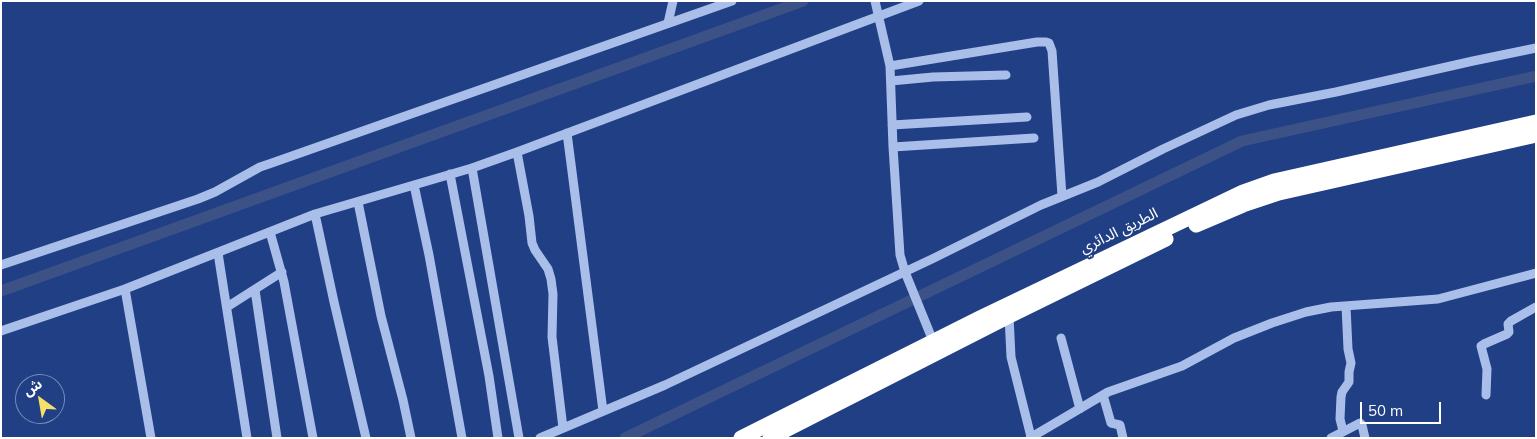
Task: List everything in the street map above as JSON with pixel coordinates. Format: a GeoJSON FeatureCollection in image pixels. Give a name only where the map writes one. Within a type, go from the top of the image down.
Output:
{"type":"FeatureCollection","features":[{"type":"Feature","properties":{"kind":"highway","name":"الطريق الدائري"},"geometry":{"type":"LineString","coordinates":[[741,438],[1104,258],[1243,192],[1274,181],[1536,122]]}},
{"type":"Feature","properties":{"kind":"highway","name":"الطريق الدائري"},"geometry":{"type":"LineString","coordinates":[[770,438],[1009,316],[1207,219],[1279,192],[1536,135]]}},
{"type":"Feature","properties":{"kind":"street"},"geometry":{"type":"LineString","coordinates":[[668,23],[673,1]]}},
{"type":"Feature","properties":{"kind":"street"},"geometry":{"type":"LineString","coordinates":[[1,265],[198,200],[260,167],[668,23],[716,4],[732,1]]}},
{"type":"Feature","properties":{"kind":"street"},"geometry":{"type":"LineString","coordinates":[[1,331],[125,289],[315,214],[472,168],[518,152],[919,1]]}},
{"type":"Feature","properties":{"kind":"street"},"geometry":{"type":"LineString","coordinates":[[875,2],[890,66],[900,255],[909,284],[933,342]]}},
{"type":"Feature","properties":{"kind":"street"},"geometry":{"type":"LineString","coordinates":[[890,66],[1037,42],[1049,43],[1052,51],[1062,196]]}},
{"type":"Feature","properties":{"kind":"street"},"geometry":{"type":"LineString","coordinates":[[540,438],[665,385],[1062,196],[1098,182],[1163,149],[1249,110],[1536,48]]}},
{"type":"Feature","properties":{"kind":"street"},"geometry":{"type":"LineString","coordinates":[[891,81],[932,77],[1006,75]]}},
{"type":"Feature","properties":{"kind":"street"},"geometry":{"type":"LineString","coordinates":[[892,125],[1027,117]]}},
{"type":"Feature","properties":{"kind":"street"},"geometry":{"type":"LineString","coordinates":[[567,134],[603,411]]}},
{"type":"Feature","properties":{"kind":"street"},"geometry":{"type":"LineString","coordinates":[[893,147],[1034,138]]}},
{"type":"Feature","properties":{"kind":"street"},"geometry":{"type":"LineString","coordinates":[[518,152],[532,243],[548,269],[551,279],[553,294],[552,338],[563,428]]}},
{"type":"Feature","properties":{"kind":"street"},"geometry":{"type":"LineString","coordinates":[[472,168],[519,438]]}},
{"type":"Feature","properties":{"kind":"street"},"geometry":{"type":"LineString","coordinates":[[450,174],[488,367],[498,438]]}},
{"type":"Feature","properties":{"kind":"street"},"geometry":{"type":"LineString","coordinates":[[414,185],[429,255],[462,438]]}},
{"type":"Feature","properties":{"kind":"street"},"geometry":{"type":"LineString","coordinates":[[358,202],[380,316],[392,354],[411,438]]}},
{"type":"Feature","properties":{"kind":"street"},"geometry":{"type":"LineString","coordinates":[[315,214],[366,438]]}},
{"type":"Feature","properties":{"kind":"street"},"geometry":{"type":"LineString","coordinates":[[270,232],[282,272],[313,438]]}},
{"type":"Feature","properties":{"kind":"street"},"geometry":{"type":"LineString","coordinates":[[218,253],[247,438]]}},
{"type":"Feature","properties":{"kind":"street"},"geometry":{"type":"LineString","coordinates":[[227,307],[282,272]]}},
{"type":"Feature","properties":{"kind":"street"},"geometry":{"type":"LineString","coordinates":[[1009,316],[1011,358],[1031,437],[1103,395],[1182,366],[1234,338],[1272,322],[1331,307],[1438,299],[1536,273]]}},
{"type":"Feature","properties":{"kind":"street"},"geometry":{"type":"LineString","coordinates":[[125,289],[151,438]]}},
{"type":"Feature","properties":{"kind":"street"},"geometry":{"type":"LineString","coordinates":[[255,290],[277,438]]}},
{"type":"Feature","properties":{"kind":"street"},"geometry":{"type":"LineString","coordinates":[[1344,431],[1340,419],[1341,397],[1349,382],[1351,363],[1348,349],[1346,306]]}},
{"type":"Feature","properties":{"kind":"street"},"geometry":{"type":"LineString","coordinates":[[1486,395],[1487,370],[1481,346],[1507,334],[1510,321],[1536,307]]}},
{"type":"Feature","properties":{"kind":"street"},"geometry":{"type":"LineString","coordinates":[[1061,338],[1080,409]]}},
{"type":"Feature","properties":{"kind":"street"},"geometry":{"type":"LineString","coordinates":[[1103,395],[1111,423],[1120,425],[1123,438]]}},
{"type":"Feature","properties":{"kind":"street"},"geometry":{"type":"LineString","coordinates":[[1330,438],[1360,423],[1365,438]]}},
{"type":"Feature","properties":{"kind":"waterway"},"geometry":{"type":"LineString","coordinates":[[1,291],[803,1]]}},
{"type":"Feature","properties":{"kind":"waterway"},"geometry":{"type":"LineString","coordinates":[[625,438],[1242,141],[1536,76]]}}]}
